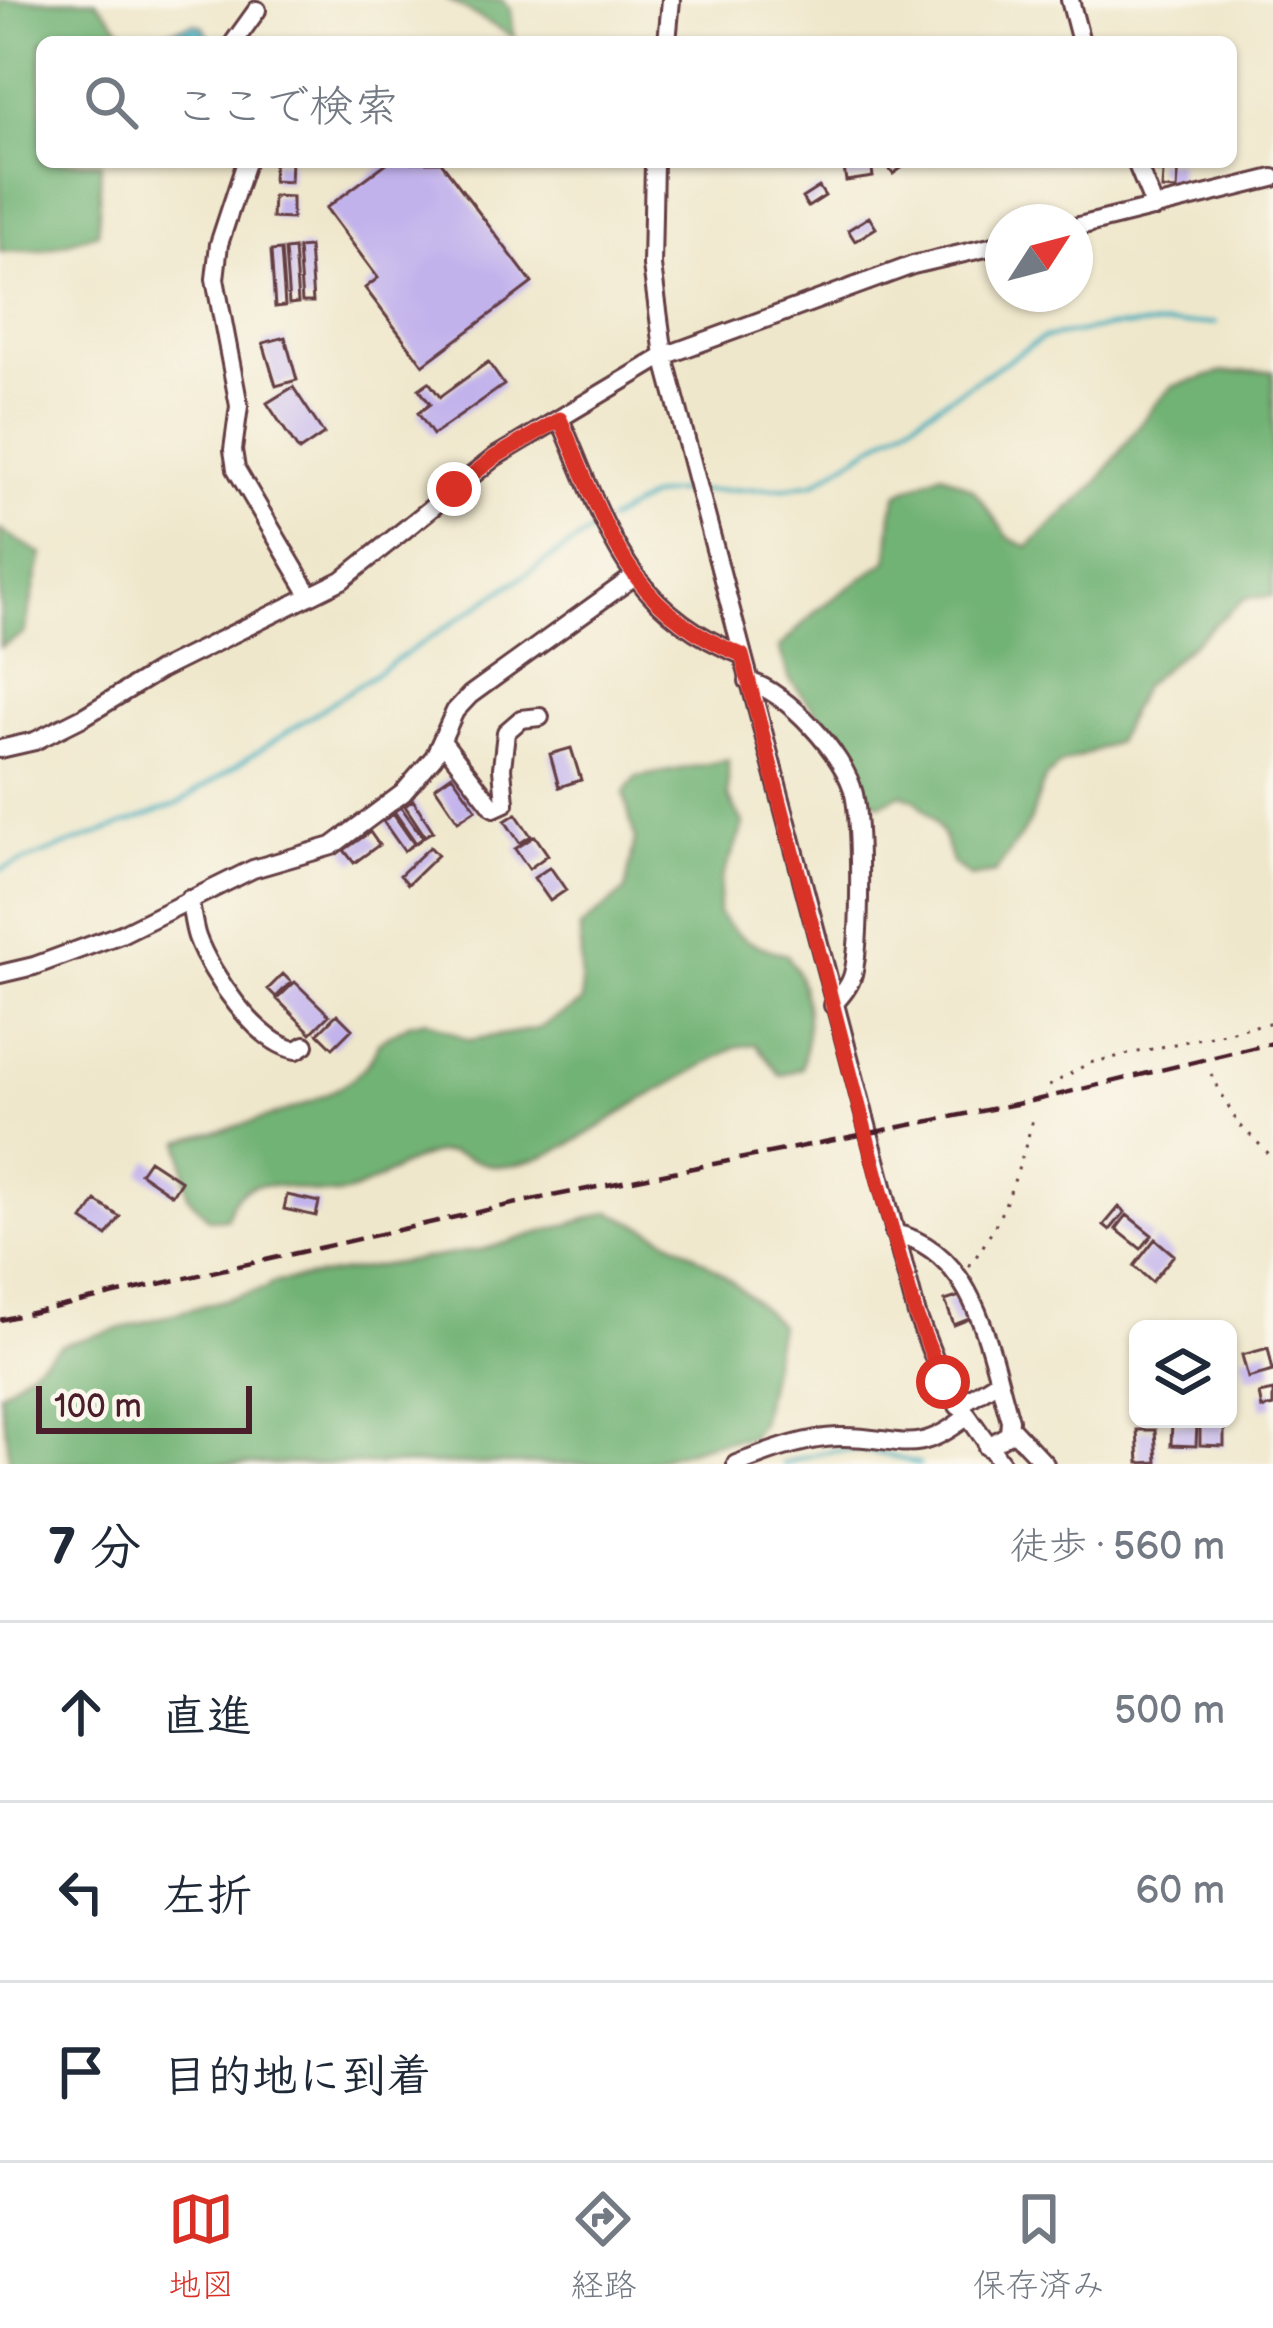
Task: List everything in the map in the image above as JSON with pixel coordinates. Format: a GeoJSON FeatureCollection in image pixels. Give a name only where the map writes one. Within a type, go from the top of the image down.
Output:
{"type":"FeatureCollection","features":[{"type":"Feature","properties":{"kind":"street"},"geometry":{"type":"LineString","coordinates":[[668,36],[671,0]]}},
{"type":"Feature","properties":{"kind":"street"},"geometry":{"type":"LineString","coordinates":[[1070,0],[1079,36]]}},
{"type":"Feature","properties":{"kind":"street"},"geometry":{"type":"LineString","coordinates":[[238,36],[257,10]]}},
{"type":"Feature","properties":{"kind":"street"},"geometry":{"type":"LineString","coordinates":[[244,168],[219,244],[215,279],[239,406],[233,450],[236,469],[310,595]]}},
{"type":"Feature","properties":{"kind":"street"},"geometry":{"type":"LineString","coordinates":[[655,168],[652,266],[664,356],[894,1233],[928,1350],[962,1412],[1002,1464]]}},
{"type":"Feature","properties":{"kind":"street"},"geometry":{"type":"LineString","coordinates":[[1138,168],[1155,208]]}},
{"type":"Feature","properties":{"kind":"street"},"geometry":{"type":"LineString","coordinates":[[1093,223],[1273,178]]}},
{"type":"Feature","properties":{"kind":"street"},"geometry":{"type":"LineString","coordinates":[[0,748],[35,741],[160,670],[342,580],[495,457],[664,356],[913,265],[985,248]]}},
{"type":"Feature","properties":{"kind":"street"},"geometry":{"type":"LineString","coordinates":[[560,419],[632,578],[682,625],[705,641],[742,655]]}},
{"type":"Feature","properties":{"kind":"street"},"geometry":{"type":"LineString","coordinates":[[0,974],[122,934],[253,869],[332,846],[403,793],[470,694],[632,578]]}},
{"type":"Feature","properties":{"kind":"street"},"geometry":{"type":"LineString","coordinates":[[748,681],[767,686],[794,708],[854,791],[858,872],[853,974],[833,1005]]}},
{"type":"Feature","properties":{"kind":"street"},"geometry":{"type":"LineString","coordinates":[[442,741],[486,803],[500,807],[506,796],[502,768],[506,733],[521,719],[540,717]]}},
{"type":"Feature","properties":{"kind":"street"},"geometry":{"type":"LineString","coordinates":[[189,899],[199,941],[245,1015],[280,1047],[297,1050],[305,1045]]}},
{"type":"Feature","properties":{"kind":"street"},"geometry":{"type":"LineString","coordinates":[[894,1233],[916,1238],[968,1287],[1011,1428],[1045,1464]]}},
{"type":"Feature","properties":{"kind":"street"},"geometry":{"type":"LineString","coordinates":[[736,1464],[785,1446],[836,1437],[920,1444],[934,1440],[998,1381]]}},
{"type":"Feature","properties":{"kind":"street"},"geometry":{"type":"LineString","coordinates":[[987,1447],[1004,1439],[1011,1428]]}},
{"type":"Feature","properties":{"kind":"path"},"geometry":{"type":"LineString","coordinates":[[1049,1086],[1089,1063],[1273,1022]]}},
{"type":"Feature","properties":{"kind":"path"},"geometry":{"type":"LineString","coordinates":[[1211,1074],[1237,1122],[1273,1157]]}},
{"type":"Feature","properties":{"kind":"path"},"geometry":{"type":"LineString","coordinates":[[960,1277],[999,1222],[1033,1119]]}},
{"type":"Feature","properties":{"kind":"green space"},"geometry":{"type":"Polygon","coordinates":[[[0,0],[96,0],[127,36],[36,36],[36,168],[101,168],[98,233],[43,250],[0,252],[0,0]]]}},
{"type":"Feature","properties":{"kind":"green space"},"geometry":{"type":"Polygon","coordinates":[[[448,0],[503,0],[511,10],[512,36],[448,0]]]}},
{"type":"Feature","properties":{"kind":"green space"},"geometry":{"type":"Polygon","coordinates":[[[1273,371],[1273,596],[1245,598],[1142,687],[1116,742],[1060,764],[1044,780],[1030,822],[995,873],[970,877],[952,863],[944,837],[916,800],[902,794],[881,804],[867,799],[817,712],[790,680],[779,648],[817,610],[888,560],[898,493],[942,473],[973,489],[1009,538],[1028,547],[1097,483],[1173,386],[1223,372],[1273,371]]]}},
{"type":"Feature","properties":{"kind":"green space"},"geometry":{"type":"Polygon","coordinates":[[[0,530],[42,554],[24,634],[0,647],[0,530]]]}},
{"type":"Feature","properties":{"kind":"green space"},"geometry":{"type":"Polygon","coordinates":[[[728,760],[728,796],[744,825],[721,881],[718,913],[740,936],[787,955],[795,967],[806,1009],[802,1068],[781,1076],[755,1044],[735,1047],[564,1148],[509,1166],[438,1153],[346,1193],[261,1185],[235,1199],[227,1218],[209,1219],[188,1196],[181,1141],[263,1119],[324,1096],[368,1063],[378,1042],[409,1024],[426,1020],[469,1040],[537,1029],[582,1003],[580,928],[625,891],[635,839],[624,793],[637,777],[728,760]]]}},
{"type":"Feature","properties":{"kind":"green space"},"geometry":{"type":"Polygon","coordinates":[[[610,1212],[701,1259],[779,1325],[760,1424],[750,1438],[712,1443],[643,1464],[10,1464],[0,1393],[61,1345],[267,1288],[271,1283],[485,1249],[610,1212]]]}},
{"type":"Feature","properties":{"kind":"water"},"geometry":{"type":"Polygon","coordinates":[[[194,23],[204,27],[208,36],[166,36],[166,32],[194,23]]]}},
{"type":"Feature","properties":{"kind":"building"},"geometry":{"type":"Polygon","coordinates":[[[274,168],[291,168],[290,182],[273,181],[274,168]]]}},
{"type":"Feature","properties":{"kind":"building"},"geometry":{"type":"Polygon","coordinates":[[[380,168],[446,168],[532,283],[423,365],[365,288],[378,278],[326,208],[380,168]]]}},
{"type":"Feature","properties":{"kind":"building"},"geometry":{"type":"Polygon","coordinates":[[[844,168],[872,168],[873,177],[846,181],[844,168]]]}},
{"type":"Feature","properties":{"kind":"building"},"geometry":{"type":"Polygon","coordinates":[[[1179,168],[1177,190],[1162,189],[1163,172],[1156,171],[1179,168]]]}},
{"type":"Feature","properties":{"kind":"building"},"geometry":{"type":"Polygon","coordinates":[[[819,187],[825,196],[808,207],[802,198],[819,187]]]}},
{"type":"Feature","properties":{"kind":"building"},"geometry":{"type":"Polygon","coordinates":[[[273,196],[292,197],[292,219],[272,218],[273,196]]]}},
{"type":"Feature","properties":{"kind":"building"},"geometry":{"type":"Polygon","coordinates":[[[869,217],[876,228],[855,241],[848,230],[869,217]]]}},
{"type":"Feature","properties":{"kind":"building"},"geometry":{"type":"Polygon","coordinates":[[[309,247],[313,302],[302,302],[298,248],[309,247]]]}},
{"type":"Feature","properties":{"kind":"building"},"geometry":{"type":"Polygon","coordinates":[[[294,249],[298,303],[289,304],[285,250],[294,249]]]}},
{"type":"Feature","properties":{"kind":"building"},"geometry":{"type":"Polygon","coordinates":[[[281,250],[285,306],[275,307],[271,251],[281,250]]]}},
{"type":"Feature","properties":{"kind":"building"},"geometry":{"type":"Polygon","coordinates":[[[285,337],[297,380],[276,386],[263,343],[285,337]]]}},
{"type":"Feature","properties":{"kind":"building"},"geometry":{"type":"Polygon","coordinates":[[[488,362],[504,385],[433,435],[418,413],[430,404],[419,389],[429,382],[440,397],[488,362]]]}},
{"type":"Feature","properties":{"kind":"building"},"geometry":{"type":"Polygon","coordinates":[[[293,387],[324,434],[299,451],[267,403],[293,387]]]}},
{"type":"Feature","properties":{"kind":"building"},"geometry":{"type":"Polygon","coordinates":[[[571,748],[581,780],[559,787],[550,754],[571,748]]]}},
{"type":"Feature","properties":{"kind":"building"},"geometry":{"type":"Polygon","coordinates":[[[452,775],[476,809],[458,821],[435,787],[452,775]]]}},
{"type":"Feature","properties":{"kind":"building"},"geometry":{"type":"Polygon","coordinates":[[[413,800],[433,831],[425,836],[405,806],[413,800]]]}},
{"type":"Feature","properties":{"kind":"building"},"geometry":{"type":"Polygon","coordinates":[[[401,807],[423,838],[416,843],[394,811],[401,807]]]}},
{"type":"Feature","properties":{"kind":"building"},"geometry":{"type":"Polygon","coordinates":[[[393,814],[414,844],[404,851],[383,821],[393,814]]]}},
{"type":"Feature","properties":{"kind":"building"},"geometry":{"type":"Polygon","coordinates":[[[516,814],[531,836],[520,843],[505,821],[516,814]]]}},
{"type":"Feature","properties":{"kind":"building"},"geometry":{"type":"Polygon","coordinates":[[[370,832],[379,845],[354,863],[344,850],[370,832]]]}},
{"type":"Feature","properties":{"kind":"building"},"geometry":{"type":"Polygon","coordinates":[[[535,836],[548,855],[529,869],[515,849],[535,836]]]}},
{"type":"Feature","properties":{"kind":"building"},"geometry":{"type":"Polygon","coordinates":[[[430,847],[438,855],[408,884],[400,875],[430,847]]]}},
{"type":"Feature","properties":{"kind":"building"},"geometry":{"type":"Polygon","coordinates":[[[550,867],[566,890],[550,901],[534,878],[550,867]]]}},
{"type":"Feature","properties":{"kind":"building"},"geometry":{"type":"Polygon","coordinates":[[[283,974],[291,982],[276,997],[268,989],[283,974]]]}},
{"type":"Feature","properties":{"kind":"building"},"geometry":{"type":"Polygon","coordinates":[[[295,982],[329,1015],[311,1033],[277,999],[295,982]]]}},
{"type":"Feature","properties":{"kind":"building"},"geometry":{"type":"Polygon","coordinates":[[[337,1014],[352,1029],[333,1048],[318,1033],[337,1014]]]}},
{"type":"Feature","properties":{"kind":"building"},"geometry":{"type":"Polygon","coordinates":[[[149,1160],[181,1181],[172,1195],[140,1173],[149,1160]]]}},
{"type":"Feature","properties":{"kind":"building"},"geometry":{"type":"Polygon","coordinates":[[[287,1195],[319,1202],[316,1216],[284,1209],[287,1195]]]}},
{"type":"Feature","properties":{"kind":"building"},"geometry":{"type":"Polygon","coordinates":[[[96,1201],[120,1217],[107,1236],[83,1220],[96,1201]]]}},
{"type":"Feature","properties":{"kind":"building"},"geometry":{"type":"Polygon","coordinates":[[[1119,1207],[1125,1212],[1110,1230],[1104,1225],[1119,1207]]]}},
{"type":"Feature","properties":{"kind":"building"},"geometry":{"type":"Polygon","coordinates":[[[1127,1215],[1152,1235],[1141,1249],[1116,1229],[1127,1215]]]}},
{"type":"Feature","properties":{"kind":"building"},"geometry":{"type":"Polygon","coordinates":[[[1155,1239],[1174,1255],[1152,1282],[1134,1266],[1155,1239]]]}},
{"type":"Feature","properties":{"kind":"building"},"geometry":{"type":"Polygon","coordinates":[[[963,1295],[972,1318],[954,1325],[945,1301],[963,1295]]]}},
{"type":"Feature","properties":{"kind":"building"},"geometry":{"type":"Polygon","coordinates":[[[1268,1348],[1273,1371],[1248,1378],[1242,1355],[1268,1348]]]}},
{"type":"Feature","properties":{"kind":"building"},"geometry":{"type":"Polygon","coordinates":[[[1273,1391],[1273,1406],[1262,1409],[1259,1394],[1273,1391]]]}},
{"type":"Feature","properties":{"kind":"building"},"geometry":{"type":"Polygon","coordinates":[[[1172,1428],[1197,1428],[1196,1446],[1171,1445],[1172,1428]]]}},
{"type":"Feature","properties":{"kind":"building"},"geometry":{"type":"Polygon","coordinates":[[[1200,1428],[1224,1428],[1224,1446],[1200,1445],[1200,1428]]]}},
{"type":"Feature","properties":{"kind":"building"},"geometry":{"type":"Polygon","coordinates":[[[1137,1430],[1155,1430],[1157,1462],[1139,1463],[1137,1430]]]}},
{"type":"Feature","properties":{"kind":"waterway"},"geometry":{"type":"LineString","coordinates":[[608,521],[650,497],[673,492],[814,483],[1043,338],[1108,327],[1216,323]]}},
{"type":"Feature","properties":{"kind":"waterway"},"geometry":{"type":"LineString","coordinates":[[0,870],[178,804],[598,527]]}},
{"type":"Feature","properties":{"kind":"waterway"},"geometry":{"type":"LineString","coordinates":[[783,1464],[851,1450],[919,1464]]}},
{"type":"Feature","properties":{"kind":"railway"},"geometry":{"type":"LineString","coordinates":[[0,1320],[522,1202],[1036,1100],[1273,1043]]}},
{"type":"Feature","properties":{"kind":"route"},"geometry":{"type":"LineString","coordinates":[[454,489],[495,457],[560,419],[632,578],[682,625],[705,641],[742,655],[879,1184],[916,1315],[943,1382]]}}]}
